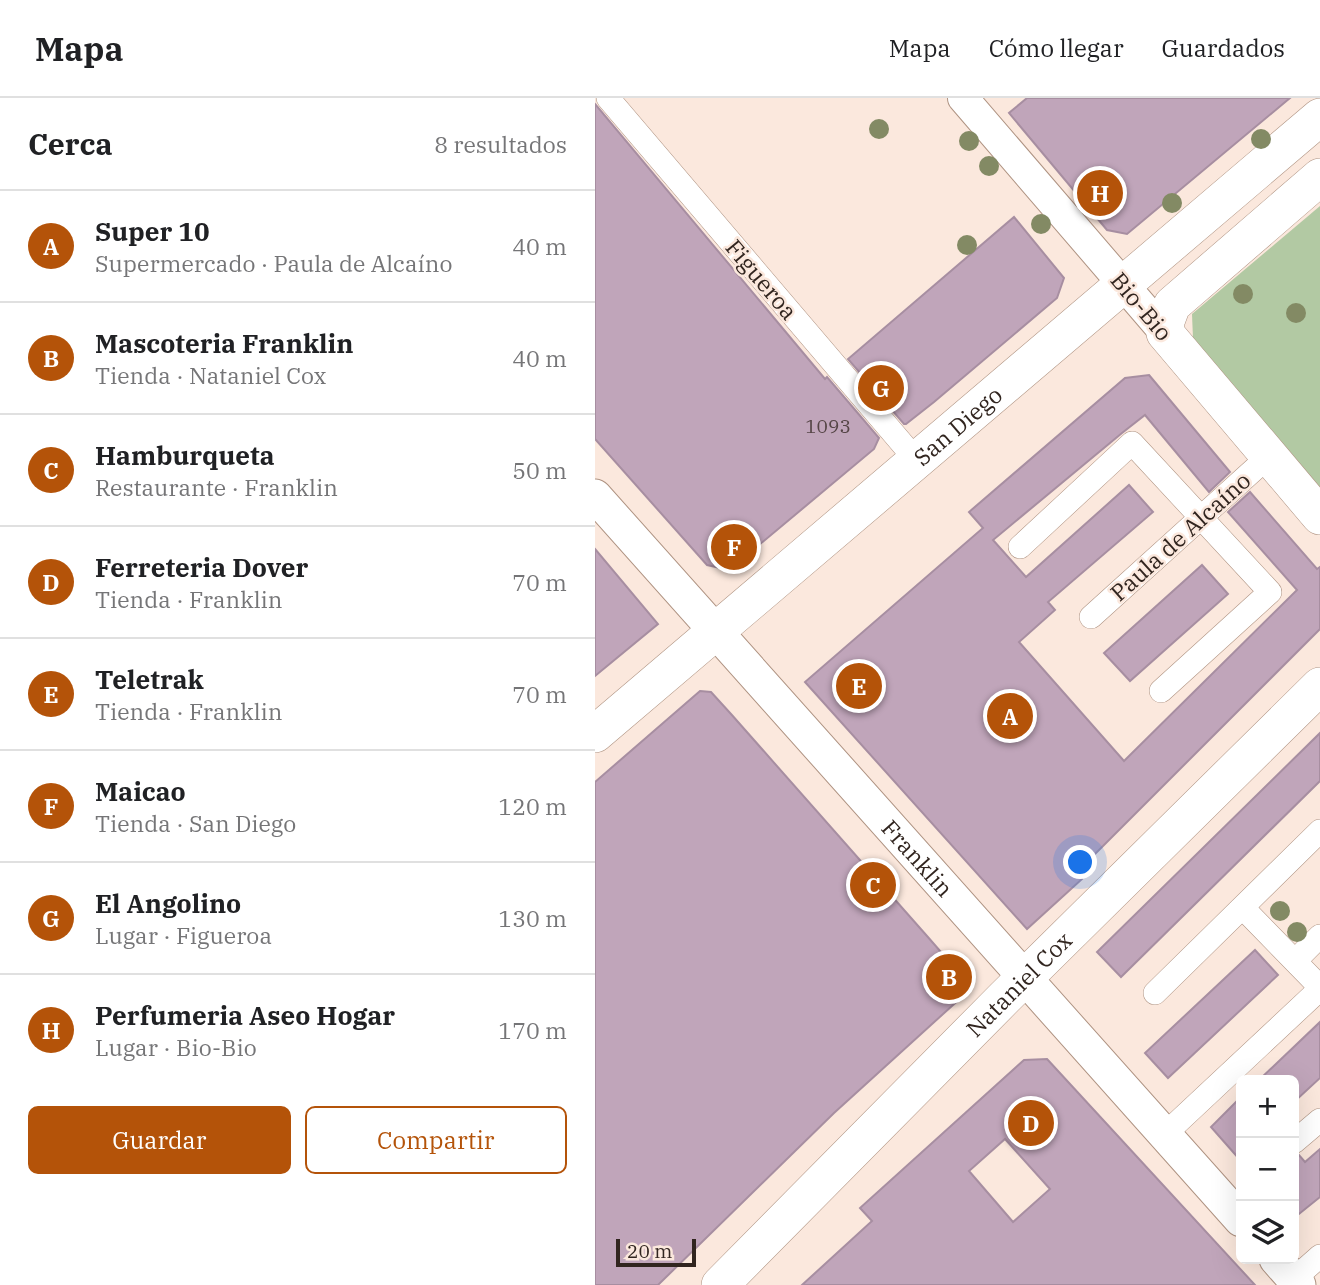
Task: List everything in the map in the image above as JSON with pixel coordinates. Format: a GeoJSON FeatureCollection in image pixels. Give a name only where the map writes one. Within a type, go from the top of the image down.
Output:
{"type":"FeatureCollection","features":[{"type":"Feature","properties":{"kind":"main road","name":"San Diego"},"geometry":{"type":"LineString","coordinates":[[595,734],[1320,117]]}},
{"type":"Feature","properties":{"kind":"main road"},"geometry":{"type":"LineString","coordinates":[[1165,332],[1172,305],[1320,177]]}},
{"type":"Feature","properties":{"kind":"main road","name":"Bio-Bio"},"geometry":{"type":"LineString","coordinates":[[1165,332],[1320,516]]}},
{"type":"Feature","properties":{"kind":"main road","name":"Franklin"},"geometry":{"type":"LineString","coordinates":[[595,496],[1236,1214]]}},
{"type":"Feature","properties":{"kind":"main road","name":"Nataniel Cox"},"geometry":{"type":"LineString","coordinates":[[720,1285],[1320,686]]}},
{"type":"Feature","properties":{"kind":"street","name":"Figueroa"},"geometry":{"type":"LineString","coordinates":[[608,98],[917,461]]}},
{"type":"Feature","properties":{"kind":"street","name":"Bio-Bio"},"geometry":{"type":"LineString","coordinates":[[963,98],[1165,332]]}},
{"type":"Feature","properties":{"kind":"street"},"geometry":{"type":"LineString","coordinates":[[1020,547],[1132,443],[1270,592],[1161,691]]}},
{"type":"Feature","properties":{"kind":"street","name":"Paula de Alcaíno"},"geometry":{"type":"LineString","coordinates":[[1091,617],[1269,456]]}},
{"type":"Feature","properties":{"kind":"street"},"geometry":{"type":"LineString","coordinates":[[1155,993],[1320,831]]}},
{"type":"Feature","properties":{"kind":"street"},"geometry":{"type":"LineString","coordinates":[[1164,1135],[1320,988],[1243,908]]}},
{"type":"Feature","properties":{"kind":"street"},"geometry":{"type":"LineString","coordinates":[[1295,961],[1320,936]]}},
{"type":"Feature","properties":{"kind":"street"},"geometry":{"type":"LineString","coordinates":[[1299,1138],[1320,1120]]}},
{"type":"Feature","properties":{"kind":"street"},"geometry":{"type":"LineString","coordinates":[[1290,1274],[1320,1256]]}},
{"type":"Feature","properties":{"kind":"green space"},"geometry":{"type":"Polygon","coordinates":[[[1320,206],[1320,487],[1193,339],[1192,314],[1320,206]]]}},
{"type":"Feature","properties":{"kind":"building"},"geometry":{"type":"Polygon","coordinates":[[[1027,98],[1290,98],[1127,234],[1107,230],[1009,113],[1027,98]]]}},
{"type":"Feature","properties":{"kind":"building"},"geometry":{"type":"Polygon","coordinates":[[[595,104],[825,379],[827,377],[879,438],[874,449],[729,570],[707,565],[595,439],[595,104]]]}},
{"type":"Feature","properties":{"kind":"building"},"geometry":{"type":"Polygon","coordinates":[[[1014,217],[1064,278],[1057,298],[904,424],[848,359],[1014,217]]]}},
{"type":"Feature","properties":{"kind":"building"},"geometry":{"type":"Polygon","coordinates":[[[1149,375],[1230,472],[1209,492],[1145,415],[1122,433],[993,540],[1026,577],[1129,485],[1153,512],[1048,602],[1055,610],[1019,642],[1124,761],[1297,590],[1228,512],[1250,492],[1317,569],[1320,567],[1320,629],[1076,873],[1082,879],[1027,929],[805,682],[983,528],[969,512],[1125,378],[1149,375]]]}},
{"type":"Feature","properties":{"kind":"building"},"geometry":{"type":"Polygon","coordinates":[[[595,549],[658,624],[595,676],[595,549]]]}},
{"type":"Feature","properties":{"kind":"building"},"geometry":{"type":"Polygon","coordinates":[[[1202,565],[1228,594],[1130,681],[1104,653],[1202,565]]]}},
{"type":"Feature","properties":{"kind":"building"},"geometry":{"type":"Polygon","coordinates":[[[700,691],[711,692],[961,975],[964,995],[834,1113],[658,1285],[595,1285],[595,782],[700,691]]]}},
{"type":"Feature","properties":{"kind":"building"},"geometry":{"type":"Polygon","coordinates":[[[1320,733],[1320,781],[1121,977],[1097,952],[1320,733]]]}},
{"type":"Feature","properties":{"kind":"building"},"geometry":{"type":"Polygon","coordinates":[[[1255,950],[1278,975],[1168,1078],[1145,1053],[1255,950]]]}},
{"type":"Feature","properties":{"kind":"building"},"geometry":{"type":"Polygon","coordinates":[[[1320,1022],[1320,1078],[1299,1097],[1299,1075],[1264,1075],[1320,1022]]]}},
{"type":"Feature","properties":{"kind":"building"},"geometry":{"type":"Polygon","coordinates":[[[1047,1059],[1255,1285],[802,1285],[872,1221],[860,1208],[1024,1060],[1047,1059]],[[1005,1139],[969,1171],[1013,1222],[1050,1189],[1005,1139]]]}},
{"type":"Feature","properties":{"kind":"building"},"geometry":{"type":"Polygon","coordinates":[[[1236,1102],[1236,1155],[1211,1127],[1236,1102]]]}},
{"type":"Feature","properties":{"kind":"building"},"geometry":{"type":"Polygon","coordinates":[[[1320,1149],[1320,1197],[1299,1214],[1299,1155],[1305,1162],[1320,1149]]]}},
{"type":"Feature","properties":{"kind":"place","name":"Perfumeria Aseo Hogar"},"geometry":{"type":"Point","coordinates":[1100,193]}},
{"type":"Feature","properties":{"kind":"place","name":"El Angolino"},"geometry":{"type":"Point","coordinates":[881,388]}},
{"type":"Feature","properties":{"kind":"place","name":"Maicao"},"geometry":{"type":"Point","coordinates":[734,547]}},
{"type":"Feature","properties":{"kind":"place","name":"Teletrak"},"geometry":{"type":"Point","coordinates":[859,686]}},
{"type":"Feature","properties":{"kind":"place","name":"Super 10"},"geometry":{"type":"Point","coordinates":[1010,716]}},
{"type":"Feature","properties":{"kind":"place","name":"Hamburqueta"},"geometry":{"type":"Point","coordinates":[873,885]}},
{"type":"Feature","properties":{"kind":"place","name":"Mascoteria Franklin"},"geometry":{"type":"Point","coordinates":[949,977]}},
{"type":"Feature","properties":{"kind":"place","name":"Ferreteria Dover"},"geometry":{"type":"Point","coordinates":[1031,1123]}}]}
